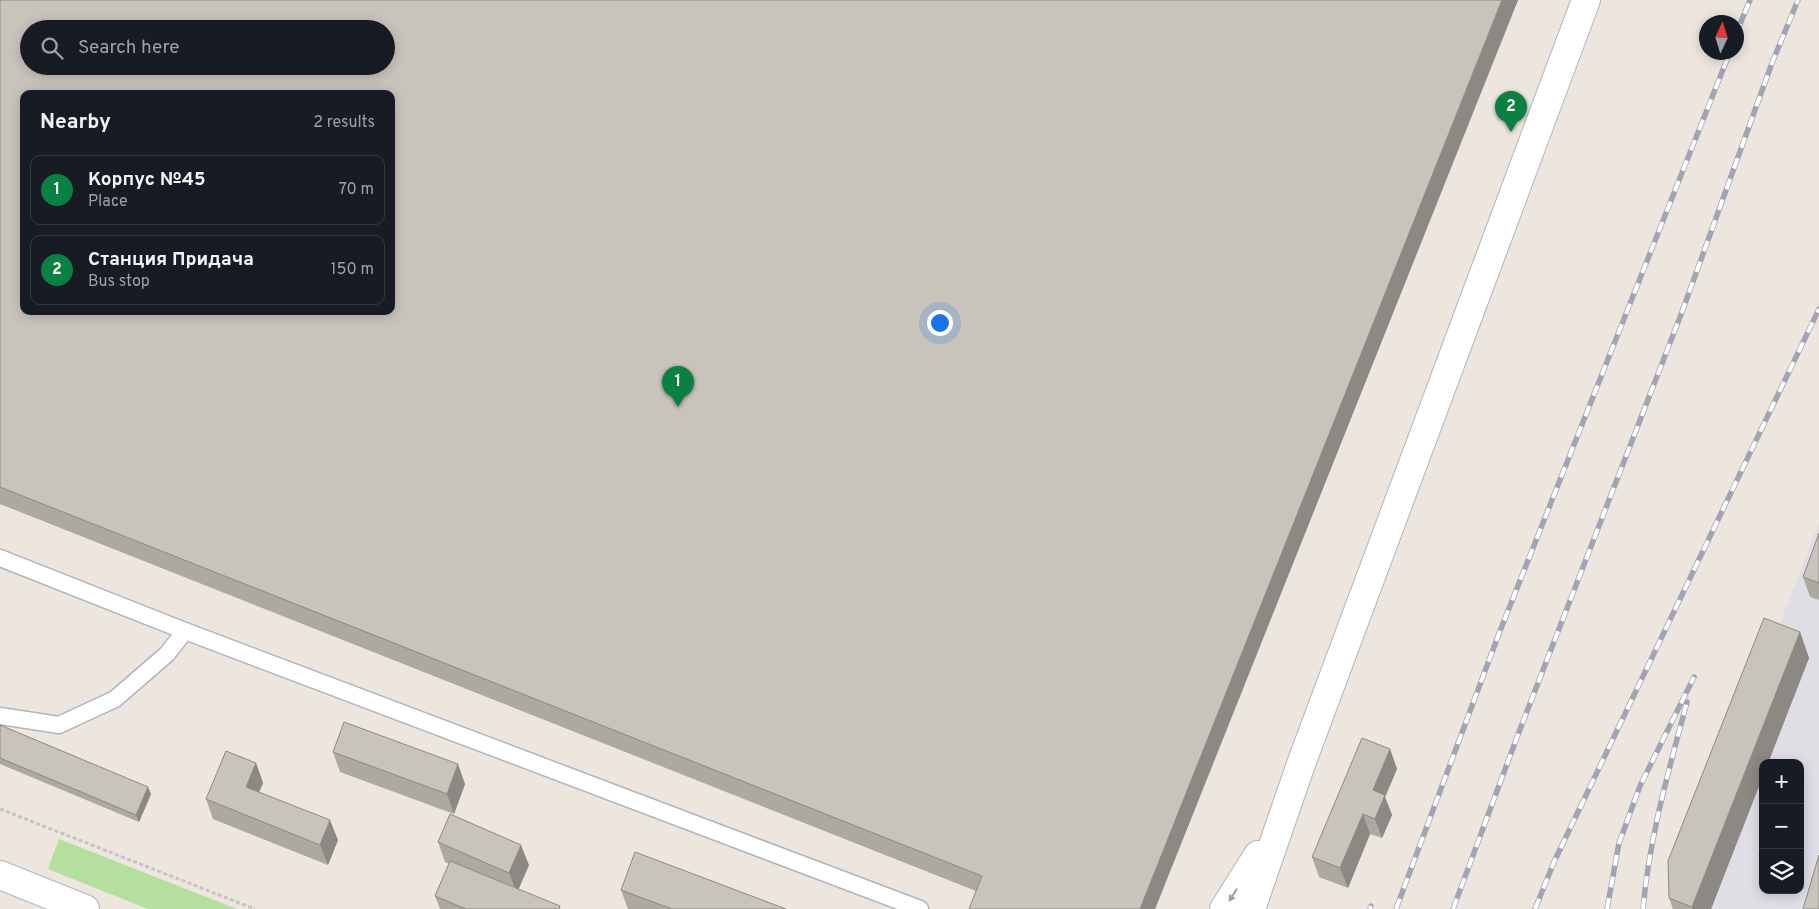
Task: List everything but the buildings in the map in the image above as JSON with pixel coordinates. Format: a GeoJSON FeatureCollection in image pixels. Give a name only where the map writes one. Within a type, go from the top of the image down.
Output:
{"type":"FeatureCollection","features":[{"type":"Feature","properties":{"kind":"street"},"geometry":{"type":"LineString","coordinates":[[1251,909],[1286,809],[1586,0]]}},
{"type":"Feature","properties":{"kind":"street"},"geometry":{"type":"LineString","coordinates":[[1224,909],[1286,809]]}},
{"type":"Feature","properties":{"kind":"street"},"geometry":{"type":"LineString","coordinates":[[0,875],[85,909]]}},
{"type":"Feature","properties":{"kind":"lane"},"geometry":{"type":"LineString","coordinates":[[0,558],[185,631],[920,909]]}},
{"type":"Feature","properties":{"kind":"lane"},"geometry":{"type":"LineString","coordinates":[[0,716],[59,725],[115,699],[167,654],[185,631]]}},
{"type":"Feature","properties":{"kind":"path"},"geometry":{"type":"LineString","coordinates":[[0,809],[255,909]]}},
{"type":"Feature","properties":{"kind":"shaded area"},"geometry":{"type":"Polygon","coordinates":[[[1819,523],[1819,909],[1678,909],[1677,887],[1819,523]]]}},
{"type":"Feature","properties":{"kind":"green space"},"geometry":{"type":"Polygon","coordinates":[[[59,839],[237,909],[148,909],[48,869],[59,839]]]}},
{"type":"Feature","properties":{"kind":"railway"},"geometry":{"type":"LineString","coordinates":[[1744,15],[1750,0]]}},
{"type":"Feature","properties":{"kind":"railway"},"geometry":{"type":"LineString","coordinates":[[1453,909],[1519,732],[1682,312],[1772,63],[1798,0]]}},
{"type":"Feature","properties":{"kind":"railway"},"geometry":{"type":"LineString","coordinates":[[1396,909],[1500,631],[1727,60]]}},
{"type":"Feature","properties":{"kind":"railway"},"geometry":{"type":"LineString","coordinates":[[1535,909],[1554,862],[1819,309]]}},
{"type":"Feature","properties":{"kind":"railway"},"geometry":{"type":"LineString","coordinates":[[1607,909],[1619,843],[1640,786],[1694,677]]}},
{"type":"Feature","properties":{"kind":"railway"},"geometry":{"type":"LineString","coordinates":[[1643,909],[1655,830],[1687,702]]}},
{"type":"Feature","properties":{"kind":"place","name":"Станция Придача"},"geometry":{"type":"Point","coordinates":[1511,132]}},
{"type":"Feature","properties":{"kind":"place","name":"Корпус №45"},"geometry":{"type":"Point","coordinates":[678,407]}}]}
